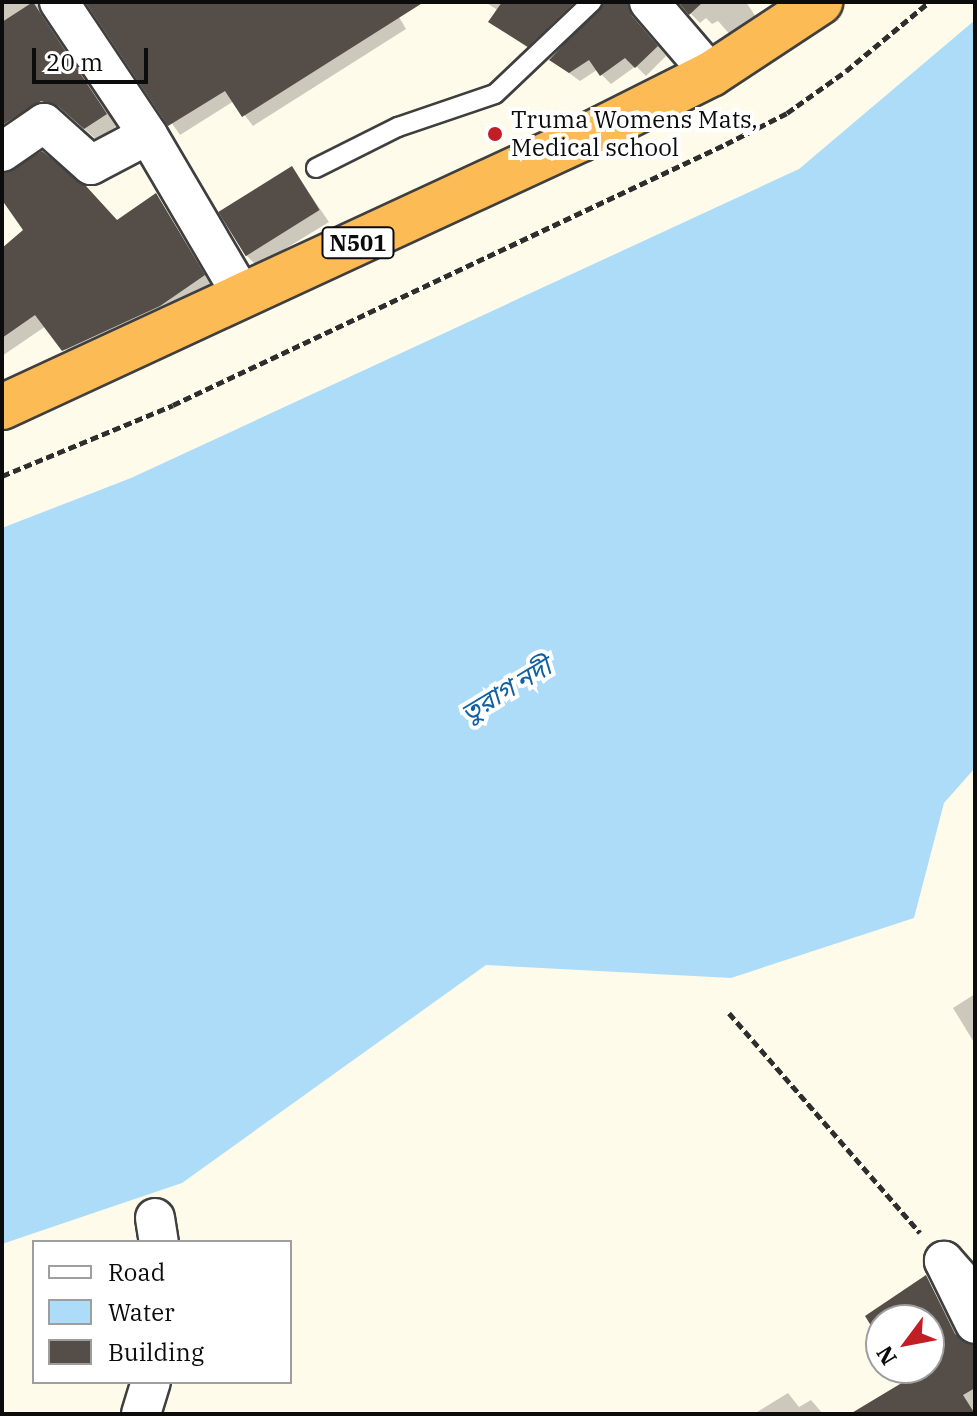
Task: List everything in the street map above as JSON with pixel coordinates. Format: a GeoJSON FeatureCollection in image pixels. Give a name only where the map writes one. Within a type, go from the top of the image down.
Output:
{"type":"FeatureCollection","features":[{"type":"Feature","properties":{"kind":"highway","name":"N501"},"geometry":{"type":"LineString","coordinates":[[2,407],[243,297],[711,74],[820,2]]}},
{"type":"Feature","properties":{"kind":"street"},"geometry":{"type":"LineString","coordinates":[[59,2],[148,135],[243,297]]}},
{"type":"Feature","properties":{"kind":"street"},"geometry":{"type":"LineString","coordinates":[[649,2],[711,74]]}},
{"type":"Feature","properties":{"kind":"street"},"geometry":{"type":"LineString","coordinates":[[2,152],[44,123],[91,165],[148,135]]}},
{"type":"Feature","properties":{"kind":"street"},"geometry":{"type":"LineString","coordinates":[[944,1261],[975,1296]]}},
{"type":"Feature","properties":{"kind":"street"},"geometry":{"type":"LineString","coordinates":[[944,1261],[975,1324]]}},
{"type":"Feature","properties":{"kind":"street"},"geometry":{"type":"LineString","coordinates":[[141,1414],[150,1384]]}},
{"type":"Feature","properties":{"kind":"lane"},"geometry":{"type":"LineString","coordinates":[[316,168],[398,127],[495,94],[592,2]]}},
{"type":"Feature","properties":{"kind":"path"},"geometry":{"type":"LineString","coordinates":[[2,476],[173,405],[738,138],[846,71],[929,2]]}},
{"type":"Feature","properties":{"kind":"path"},"geometry":{"type":"LineString","coordinates":[[729,1013],[944,1261]]}},
{"type":"Feature","properties":{"kind":"water","name":"তুরাগ নদী"},"geometry":{"type":"Polygon","coordinates":[[[975,20],[975,768],[944,803],[914,918],[731,978],[486,965],[182,1183],[2,1244],[2,528],[131,478],[799,169],[975,20]]]}},
{"type":"Feature","properties":{"kind":"building"},"geometry":{"type":"Polygon","coordinates":[[[33,2],[107,114],[84,129],[58,106],[41,101],[2,125],[2,22],[33,2]]]}},
{"type":"Feature","properties":{"kind":"building"},"geometry":{"type":"Polygon","coordinates":[[[85,2],[424,2],[242,117],[225,91],[168,126],[85,2]]]}},
{"type":"Feature","properties":{"kind":"building"},"geometry":{"type":"Polygon","coordinates":[[[502,2],[575,2],[528,47],[488,22],[502,2]]]}},
{"type":"Feature","properties":{"kind":"building"},"geometry":{"type":"Polygon","coordinates":[[[604,2],[628,2],[632,16],[658,46],[635,68],[625,58],[600,76],[589,60],[569,73],[549,60],[604,2]]]}},
{"type":"Feature","properties":{"kind":"building"},"geometry":{"type":"Polygon","coordinates":[[[678,2],[703,2],[689,15],[678,2]]]}},
{"type":"Feature","properties":{"kind":"building"},"geometry":{"type":"Polygon","coordinates":[[[42,151],[86,186],[117,220],[156,193],[205,275],[160,306],[62,351],[35,315],[2,338],[2,248],[23,230],[2,200],[2,174],[42,151]]]}},
{"type":"Feature","properties":{"kind":"building"},"geometry":{"type":"Polygon","coordinates":[[[292,166],[320,210],[246,256],[218,212],[292,166]]]}},
{"type":"Feature","properties":{"kind":"building"},"geometry":{"type":"Polygon","coordinates":[[[926,1275],[940,1304],[883,1304],[926,1275]]]}},
{"type":"Feature","properties":{"kind":"building"},"geometry":{"type":"Polygon","coordinates":[[[945,1314],[955,1334],[975,1346],[975,1388],[963,1395],[975,1414],[850,1414],[900,1384],[945,1384],[945,1314]]]}},
{"type":"Feature","properties":{"kind":"place","name":"Truma Womens Mats, Medical school"},"geometry":{"type":"Point","coordinates":[495,134]}}]}
